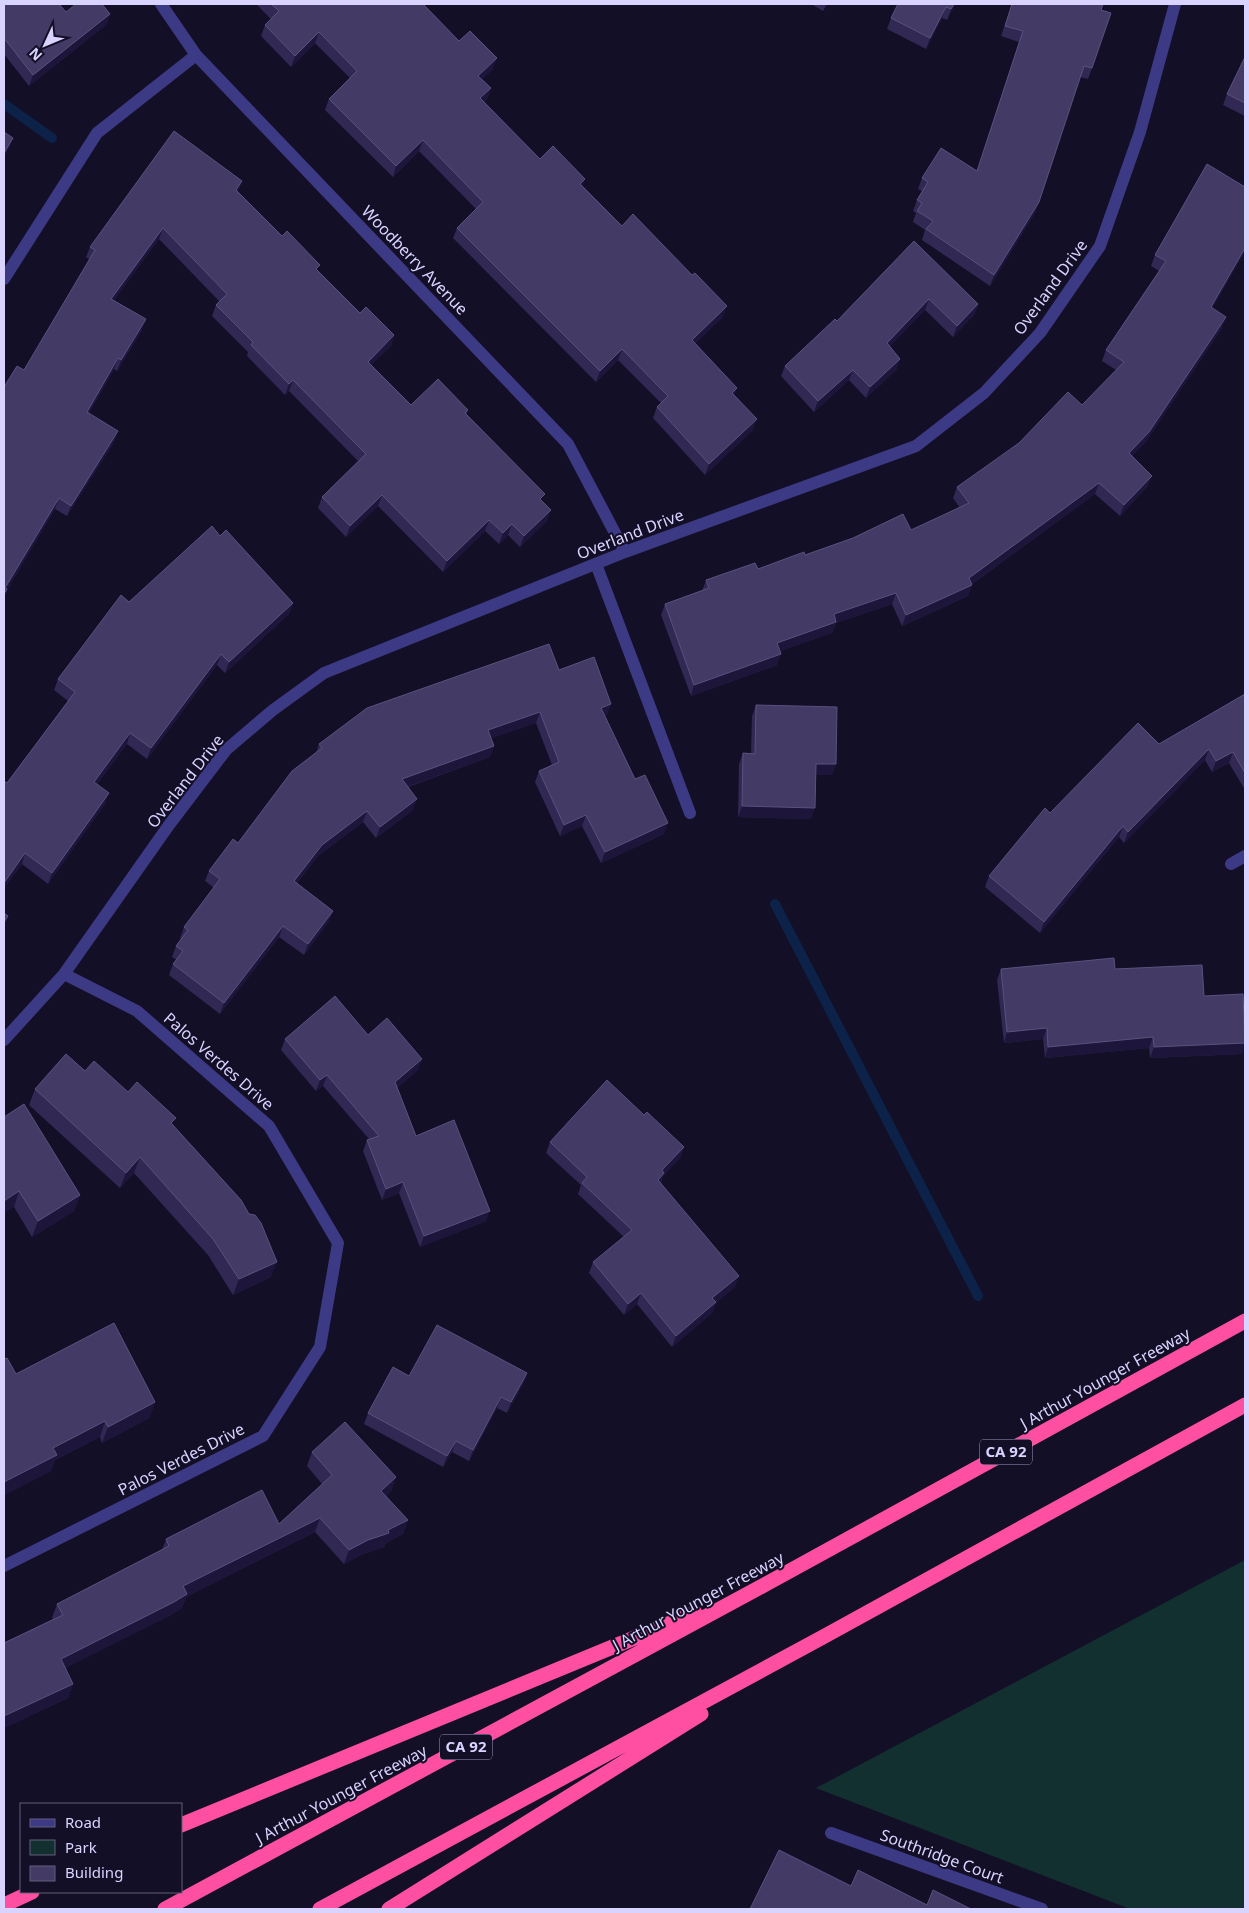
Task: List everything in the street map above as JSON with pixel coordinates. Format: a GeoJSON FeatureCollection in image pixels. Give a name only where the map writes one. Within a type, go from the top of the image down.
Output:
{"type":"FeatureCollection","features":[{"type":"Feature","properties":{"kind":"highway","name":"J Arthur Younger Freeway"},"geometry":{"type":"LineString","coordinates":[[165,1909],[766,1584],[1245,1321]]}},
{"type":"Feature","properties":{"kind":"highway"},"geometry":{"type":"LineString","coordinates":[[320,1909],[823,1637],[1245,1405]]}},
{"type":"Feature","properties":{"kind":"highway"},"geometry":{"type":"LineString","coordinates":[[182,1825],[766,1584]]}},
{"type":"Feature","properties":{"kind":"highway"},"geometry":{"type":"LineString","coordinates":[[389,1909],[823,1637]]}},
{"type":"Feature","properties":{"kind":"highway"},"geometry":{"type":"LineString","coordinates":[[4,1905],[30,1893]]}},
{"type":"Feature","properties":{"kind":"street","name":"Woodberry Avenue"},"geometry":{"type":"LineString","coordinates":[[161,4],[196,55],[568,444],[625,552]]}},
{"type":"Feature","properties":{"kind":"street","name":"Overland Drive"},"geometry":{"type":"LineString","coordinates":[[4,1040],[64,974],[169,825],[226,750],[273,710],[324,673],[625,552],[916,446],[984,393],[1040,333],[1100,246],[1140,132],[1175,4]]}},
{"type":"Feature","properties":{"kind":"street"},"geometry":{"type":"LineString","coordinates":[[4,279],[97,133],[196,55]]}},
{"type":"Feature","properties":{"kind":"street"},"geometry":{"type":"LineString","coordinates":[[596,564],[690,813]]}},
{"type":"Feature","properties":{"kind":"street"},"geometry":{"type":"LineString","coordinates":[[1231,864],[1245,856]]}},
{"type":"Feature","properties":{"kind":"street","name":"Palos Verdes Drive"},"geometry":{"type":"LineString","coordinates":[[4,1566],[263,1436],[320,1347],[338,1243],[269,1126],[137,1010],[64,974]]}},
{"type":"Feature","properties":{"kind":"street","name":"Southridge Court"},"geometry":{"type":"LineString","coordinates":[[831,1832],[1042,1909]]}},
{"type":"Feature","properties":{"kind":"green space"},"geometry":{"type":"Polygon","coordinates":[[[1245,1560],[1245,1909],[1130,1909],[816,1788],[1245,1560]]]}},
{"type":"Feature","properties":{"kind":"building"},"geometry":{"type":"Polygon","coordinates":[[[4,4],[59,4],[66,12],[76,4],[102,4],[110,14],[33,75],[4,38],[4,4]]]}},
{"type":"Feature","properties":{"kind":"building"},"geometry":{"type":"Polygon","coordinates":[[[271,4],[423,4],[459,41],[470,31],[497,58],[478,76],[491,88],[480,98],[540,159],[553,146],[585,179],[580,184],[622,226],[633,214],[692,275],[695,273],[727,306],[692,340],[737,388],[732,393],[757,419],[709,464],[657,407],[668,396],[622,349],[600,371],[457,228],[483,202],[423,140],[396,166],[329,99],[357,71],[319,32],[295,56],[265,25],[279,11],[271,4]]]}},
{"type":"Feature","properties":{"kind":"building"},"geometry":{"type":"Polygon","coordinates":[[[898,4],[954,4],[951,9],[946,7],[930,38],[891,18],[898,4]]]}},
{"type":"Feature","properties":{"kind":"building"},"geometry":{"type":"Polygon","coordinates":[[[1012,4],[1103,4],[1101,10],[1111,13],[1092,68],[1084,66],[1039,202],[994,275],[926,229],[933,221],[917,211],[922,203],[917,200],[928,182],[922,178],[941,148],[977,171],[1023,31],[1005,26],[1012,4]]]}},
{"type":"Feature","properties":{"kind":"building"},"geometry":{"type":"Polygon","coordinates":[[[1245,57],[1245,103],[1227,94],[1245,57]]]}},
{"type":"Feature","properties":{"kind":"building"},"geometry":{"type":"Polygon","coordinates":[[[174,131],[242,181],[236,190],[282,236],[287,231],[320,265],[316,269],[360,313],[366,307],[394,335],[368,362],[411,405],[438,379],[468,410],[465,413],[545,494],[540,499],[551,510],[524,536],[512,524],[503,533],[489,520],[447,561],[382,495],[350,526],[322,497],[366,454],[293,380],[289,384],[251,345],[253,342],[216,305],[227,294],[163,228],[111,299],[146,319],[121,360],[118,358],[87,412],[118,431],[71,506],[59,498],[5,588],[7,589],[4,594],[4,387],[17,366],[24,370],[95,250],[90,247],[174,131]]]}},
{"type":"Feature","properties":{"kind":"building"},"geometry":{"type":"Polygon","coordinates":[[[4,132],[13,138],[4,153],[4,132]]]}},
{"type":"Feature","properties":{"kind":"building"},"geometry":{"type":"Polygon","coordinates":[[[1207,164],[1245,187],[1245,248],[1211,307],[1226,317],[1149,432],[1129,453],[1152,476],[1124,505],[1099,483],[969,578],[972,585],[906,615],[896,593],[834,614],[836,622],[777,643],[781,654],[694,685],[665,604],[709,588],[706,580],[755,563],[758,569],[804,552],[805,555],[853,538],[903,514],[911,530],[969,503],[957,487],[1019,443],[1068,392],[1082,405],[1124,362],[1106,350],[1166,261],[1155,255],[1207,164]]]}},
{"type":"Feature","properties":{"kind":"building"},"geometry":{"type":"Polygon","coordinates":[[[914,241],[978,304],[957,326],[929,299],[887,343],[900,359],[870,387],[853,370],[818,401],[785,366],[835,319],[837,321],[914,241]]]}},
{"type":"Feature","properties":{"kind":"building"},"geometry":{"type":"Polygon","coordinates":[[[212,526],[220,536],[226,530],[293,603],[229,662],[221,654],[151,748],[130,733],[94,782],[109,793],[52,873],[25,853],[4,883],[4,781],[7,783],[75,692],[58,679],[121,595],[129,602],[212,526]]]}},
{"type":"Feature","properties":{"kind":"building"},"geometry":{"type":"Polygon","coordinates":[[[549,644],[559,670],[594,657],[611,704],[601,708],[635,779],[645,775],[668,823],[605,852],[586,815],[564,825],[539,771],[559,762],[540,712],[488,730],[494,746],[402,779],[417,799],[380,827],[367,811],[322,845],[294,881],[333,911],[308,944],[283,926],[224,1003],[173,964],[183,951],[176,946],[188,930],[184,927],[220,879],[209,871],[233,839],[238,843],[292,771],[322,748],[319,744],[367,708],[549,644]]]}},
{"type":"Feature","properties":{"kind":"building"},"geometry":{"type":"Polygon","coordinates":[[[1245,694],[1245,773],[1233,752],[1216,761],[1209,749],[1128,832],[1123,826],[1044,922],[989,876],[1045,808],[1050,813],[1138,723],[1159,744],[1245,694]]]}},
{"type":"Feature","properties":{"kind":"building"},"geometry":{"type":"Polygon","coordinates":[[[756,705],[837,707],[836,764],[816,764],[815,808],[742,806],[743,753],[755,754],[756,705]]]}},
{"type":"Feature","properties":{"kind":"building"},"geometry":{"type":"Polygon","coordinates":[[[4,913],[8,916],[4,922],[4,913]]]}},
{"type":"Feature","properties":{"kind":"building"},"geometry":{"type":"Polygon","coordinates":[[[1114,958],[1115,969],[1202,965],[1204,996],[1243,994],[1245,1043],[1154,1047],[1153,1037],[1048,1047],[1047,1028],[1007,1032],[1001,969],[1114,958]]]}},
{"type":"Feature","properties":{"kind":"building"},"geometry":{"type":"Polygon","coordinates":[[[335,996],[368,1035],[387,1018],[422,1059],[395,1082],[416,1136],[454,1120],[490,1211],[424,1236],[403,1182],[386,1189],[367,1140],[379,1136],[327,1075],[320,1080],[285,1039],[335,996]]]}},
{"type":"Feature","properties":{"kind":"building"},"geometry":{"type":"Polygon","coordinates":[[[66,1054],[85,1071],[94,1061],[128,1092],[137,1082],[176,1118],[171,1123],[241,1200],[249,1214],[255,1215],[261,1223],[277,1262],[239,1279],[213,1239],[140,1157],[126,1173],[35,1089],[66,1054]]]}},
{"type":"Feature","properties":{"kind":"building"},"geometry":{"type":"Polygon","coordinates":[[[607,1080],[644,1115],[647,1112],[684,1147],[662,1170],[664,1173],[658,1180],[739,1276],[712,1298],[716,1302],[676,1336],[641,1293],[628,1304],[593,1262],[632,1230],[582,1183],[587,1177],[550,1142],[607,1080]]]}},
{"type":"Feature","properties":{"kind":"building"},"geometry":{"type":"Polygon","coordinates":[[[24,1104],[80,1195],[38,1221],[19,1191],[4,1201],[4,1117],[24,1104]]]}},
{"type":"Feature","properties":{"kind":"building"},"geometry":{"type":"Polygon","coordinates":[[[114,1323],[155,1402],[108,1427],[105,1421],[53,1448],[57,1455],[4,1482],[4,1359],[7,1358],[16,1374],[114,1323]]]}},
{"type":"Feature","properties":{"kind":"building"},"geometry":{"type":"Polygon","coordinates":[[[437,1325],[527,1373],[511,1402],[501,1397],[473,1450],[456,1441],[447,1456],[368,1413],[393,1367],[409,1376],[437,1325]]]}},
{"type":"Feature","properties":{"kind":"building"},"geometry":{"type":"Polygon","coordinates":[[[345,1422],[396,1477],[381,1491],[408,1520],[388,1530],[389,1533],[368,1540],[349,1550],[320,1518],[183,1586],[187,1594],[174,1602],[61,1659],[73,1684],[4,1716],[4,1643],[63,1615],[57,1604],[169,1546],[166,1539],[262,1490],[279,1524],[332,1475],[312,1452],[345,1422]]]}},
{"type":"Feature","properties":{"kind":"building"},"geometry":{"type":"Polygon","coordinates":[[[779,1850],[851,1886],[858,1870],[927,1905],[933,1890],[971,1909],[750,1909],[779,1850]]]}},
{"type":"Feature","properties":{"kind":"waterway"},"geometry":{"type":"LineString","coordinates":[[4,104],[52,138]]}},
{"type":"Feature","properties":{"kind":"waterway"},"geometry":{"type":"LineString","coordinates":[[775,904],[978,1296]]}}]}
